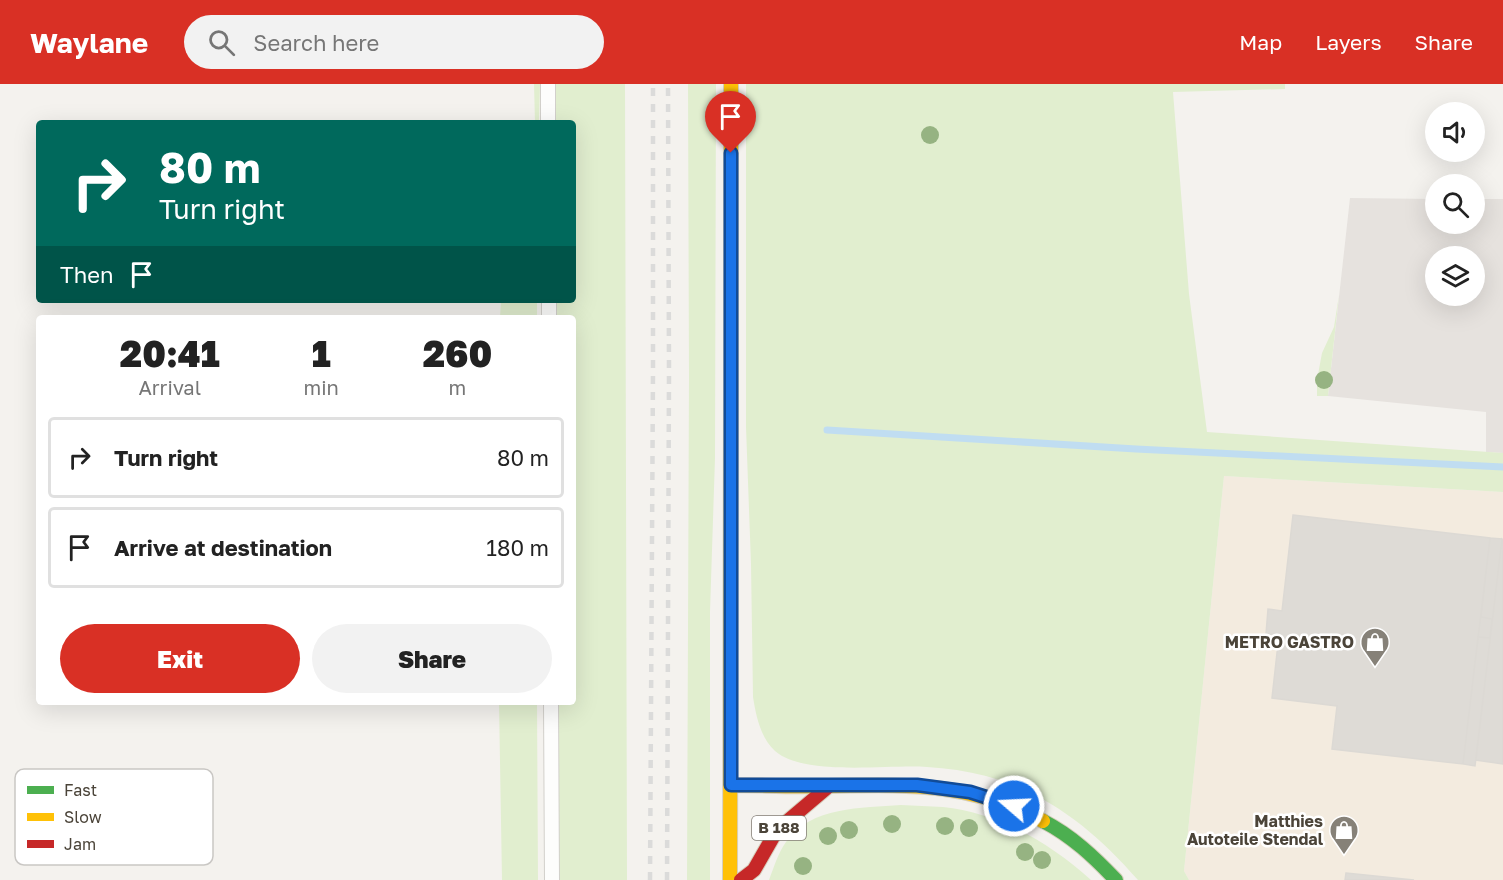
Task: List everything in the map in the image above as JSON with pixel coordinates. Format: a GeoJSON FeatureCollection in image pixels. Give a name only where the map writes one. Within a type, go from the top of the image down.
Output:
{"type":"FeatureCollection","features":[{"type":"Feature","properties":{"kind":"main road","name":"B 188"},"geometry":{"type":"LineString","coordinates":[[730,880],[731,84]]}},
{"type":"Feature","properties":{"kind":"main road"},"geometry":{"type":"LineString","coordinates":[[731,785],[917,785],[954,789],[994,798],[1034,814],[1052,825],[1085,849],[1116,880]]}},
{"type":"Feature","properties":{"kind":"main road","name":"B 188"},"geometry":{"type":"LineString","coordinates":[[741,880],[754,870],[777,830],[829,786]]}},
{"type":"Feature","properties":{"kind":"lane"},"geometry":{"type":"LineString","coordinates":[[548,84],[548,120]]}},
{"type":"Feature","properties":{"kind":"lane"},"geometry":{"type":"LineString","coordinates":[[551,705],[552,880]]}},
{"type":"Feature","properties":{"kind":"shaded area"},"geometry":{"type":"Polygon","coordinates":[[[1350,198],[1425,199],[1425,234],[1485,234],[1485,199],[1503,199],[1503,453],[1486,452],[1486,412],[1328,396],[1350,198]]]}},
{"type":"Feature","properties":{"kind":"shaded area"},"geometry":{"type":"Polygon","coordinates":[[[1224,476],[1503,492],[1503,880],[1189,880],[1184,871],[1224,476]]]}},
{"type":"Feature","properties":{"kind":"green space"},"geometry":{"type":"Polygon","coordinates":[[[534,84],[540,84],[539,120],[535,120],[534,84]]]}},
{"type":"Feature","properties":{"kind":"green space"},"geometry":{"type":"Polygon","coordinates":[[[555,84],[625,84],[627,880],[557,880],[556,705],[576,705],[576,315],[555,315],[555,303],[576,303],[576,120],[555,120],[555,84]]]}},
{"type":"Feature","properties":{"kind":"green space"},"geometry":{"type":"Polygon","coordinates":[[[688,84],[716,84],[715,458],[710,612],[710,880],[687,880],[688,84]]]}},
{"type":"Feature","properties":{"kind":"green space"},"geometry":{"type":"Polygon","coordinates":[[[746,84],[1285,84],[1285,89],[1173,92],[1189,294],[1207,432],[1503,453],[1503,492],[1224,476],[1184,871],[1189,880],[1138,880],[1088,830],[1070,816],[1009,783],[979,774],[942,768],[848,768],[806,764],[789,759],[775,751],[762,733],[753,697],[746,427],[746,84]]]}},
{"type":"Feature","properties":{"kind":"green space"},"geometry":{"type":"Polygon","coordinates":[[[1339,295],[1328,396],[1317,396],[1317,380],[1322,353],[1334,327],[1339,295]]]}},
{"type":"Feature","properties":{"kind":"green space"},"geometry":{"type":"Polygon","coordinates":[[[501,303],[537,303],[537,315],[500,315],[501,303]]]}},
{"type":"Feature","properties":{"kind":"green space"},"geometry":{"type":"Polygon","coordinates":[[[499,705],[537,705],[538,880],[502,880],[499,705]]]}},
{"type":"Feature","properties":{"kind":"green space"},"geometry":{"type":"Polygon","coordinates":[[[901,805],[964,810],[1004,823],[1041,842],[1091,880],[769,880],[778,855],[786,842],[809,821],[838,811],[901,805]]]}},
{"type":"Feature","properties":{"kind":"building","name":"METRO GASTRO"},"geometry":{"type":"Polygon","coordinates":[[[1293,515],[1490,538],[1481,617],[1492,619],[1490,638],[1478,637],[1463,764],[1332,749],[1337,706],[1272,698],[1279,635],[1266,634],[1268,609],[1282,611],[1293,515]]]}},
{"type":"Feature","properties":{"kind":"building"},"geometry":{"type":"Polygon","coordinates":[[[1490,538],[1502,539],[1475,766],[1463,764],[1490,538]]]}},
{"type":"Feature","properties":{"kind":"building"},"geometry":{"type":"Polygon","coordinates":[[[1503,540],[1503,764],[1476,760],[1503,540]]]}},
{"type":"Feature","properties":{"kind":"building"},"geometry":{"type":"Polygon","coordinates":[[[1346,873],[1414,880],[1345,880],[1346,873]]]}},
{"type":"Feature","properties":{"kind":"waterway"},"geometry":{"type":"LineString","coordinates":[[827,430],[1136,449],[1503,467]]}},
{"type":"Feature","properties":{"kind":"railway"},"geometry":{"type":"LineString","coordinates":[[650,880],[653,84]]}},
{"type":"Feature","properties":{"kind":"railway"},"geometry":{"type":"LineString","coordinates":[[667,880],[668,84]]}},
{"type":"Feature","properties":{"kind":"traffic: fast"},"geometry":{"type":"LineString","coordinates":[[1043,821],[1082,847],[1116,880]]}},
{"type":"Feature","properties":{"kind":"traffic: slow"},"geometry":{"type":"LineString","coordinates":[[731,84],[731,166]]}},
{"type":"Feature","properties":{"kind":"traffic: slow"},"geometry":{"type":"LineString","coordinates":[[730,880],[731,391]]}},
{"type":"Feature","properties":{"kind":"traffic: slow"},"geometry":{"type":"LineString","coordinates":[[731,785],[878,785],[934,788],[988,798],[1043,821]]}},
{"type":"Feature","properties":{"kind":"traffic: jam"},"geometry":{"type":"LineString","coordinates":[[731,166],[731,391]]}},
{"type":"Feature","properties":{"kind":"traffic: jam"},"geometry":{"type":"LineString","coordinates":[[741,880],[754,870],[777,830],[829,786]]}},
{"type":"Feature","properties":{"kind":"place","name":"METRO GASTRO"},"geometry":{"type":"Point","coordinates":[1375,668]}},
{"type":"Feature","properties":{"kind":"place","name":"Matthies Autoteile Stendal"},"geometry":{"type":"Point","coordinates":[1344,856]}},
{"type":"Feature","properties":{"kind":"route"},"geometry":{"type":"LineString","coordinates":[[731,153],[731,785],[917,785],[970,792],[1014,806]]}}]}
